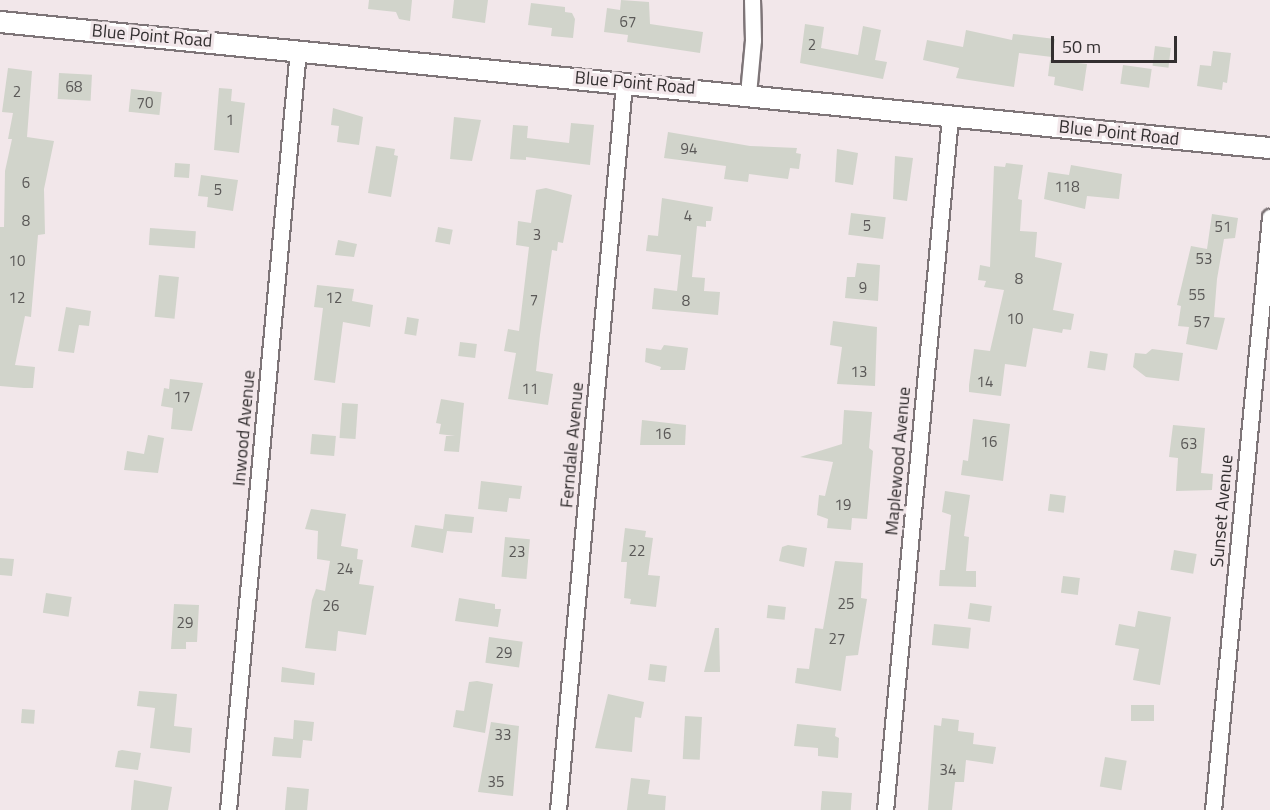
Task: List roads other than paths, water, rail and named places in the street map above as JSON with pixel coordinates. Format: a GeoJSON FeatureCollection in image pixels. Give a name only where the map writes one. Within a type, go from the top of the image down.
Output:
{"type":"FeatureCollection","features":[{"type":"Feature","properties":{"kind":"street"},"geometry":{"type":"LineString","coordinates":[[748,94],[753,40],[752,0]]}},
{"type":"Feature","properties":{"kind":"street","name":"Blue Point Road"},"geometry":{"type":"LineString","coordinates":[[0,22],[298,49],[1270,148]]}},
{"type":"Feature","properties":{"kind":"street","name":"Inwood Avenue"},"geometry":{"type":"LineString","coordinates":[[228,810],[298,49]]}},
{"type":"Feature","properties":{"kind":"street","name":"Ferndale Avenue"},"geometry":{"type":"LineString","coordinates":[[558,810],[624,83]]}},
{"type":"Feature","properties":{"kind":"street","name":"Maplewood Avenue"},"geometry":{"type":"LineString","coordinates":[[885,810],[950,117]]}},
{"type":"Feature","properties":{"kind":"street","name":"Sunset Avenue"},"geometry":{"type":"LineString","coordinates":[[1213,810],[1270,217]]}}]}
